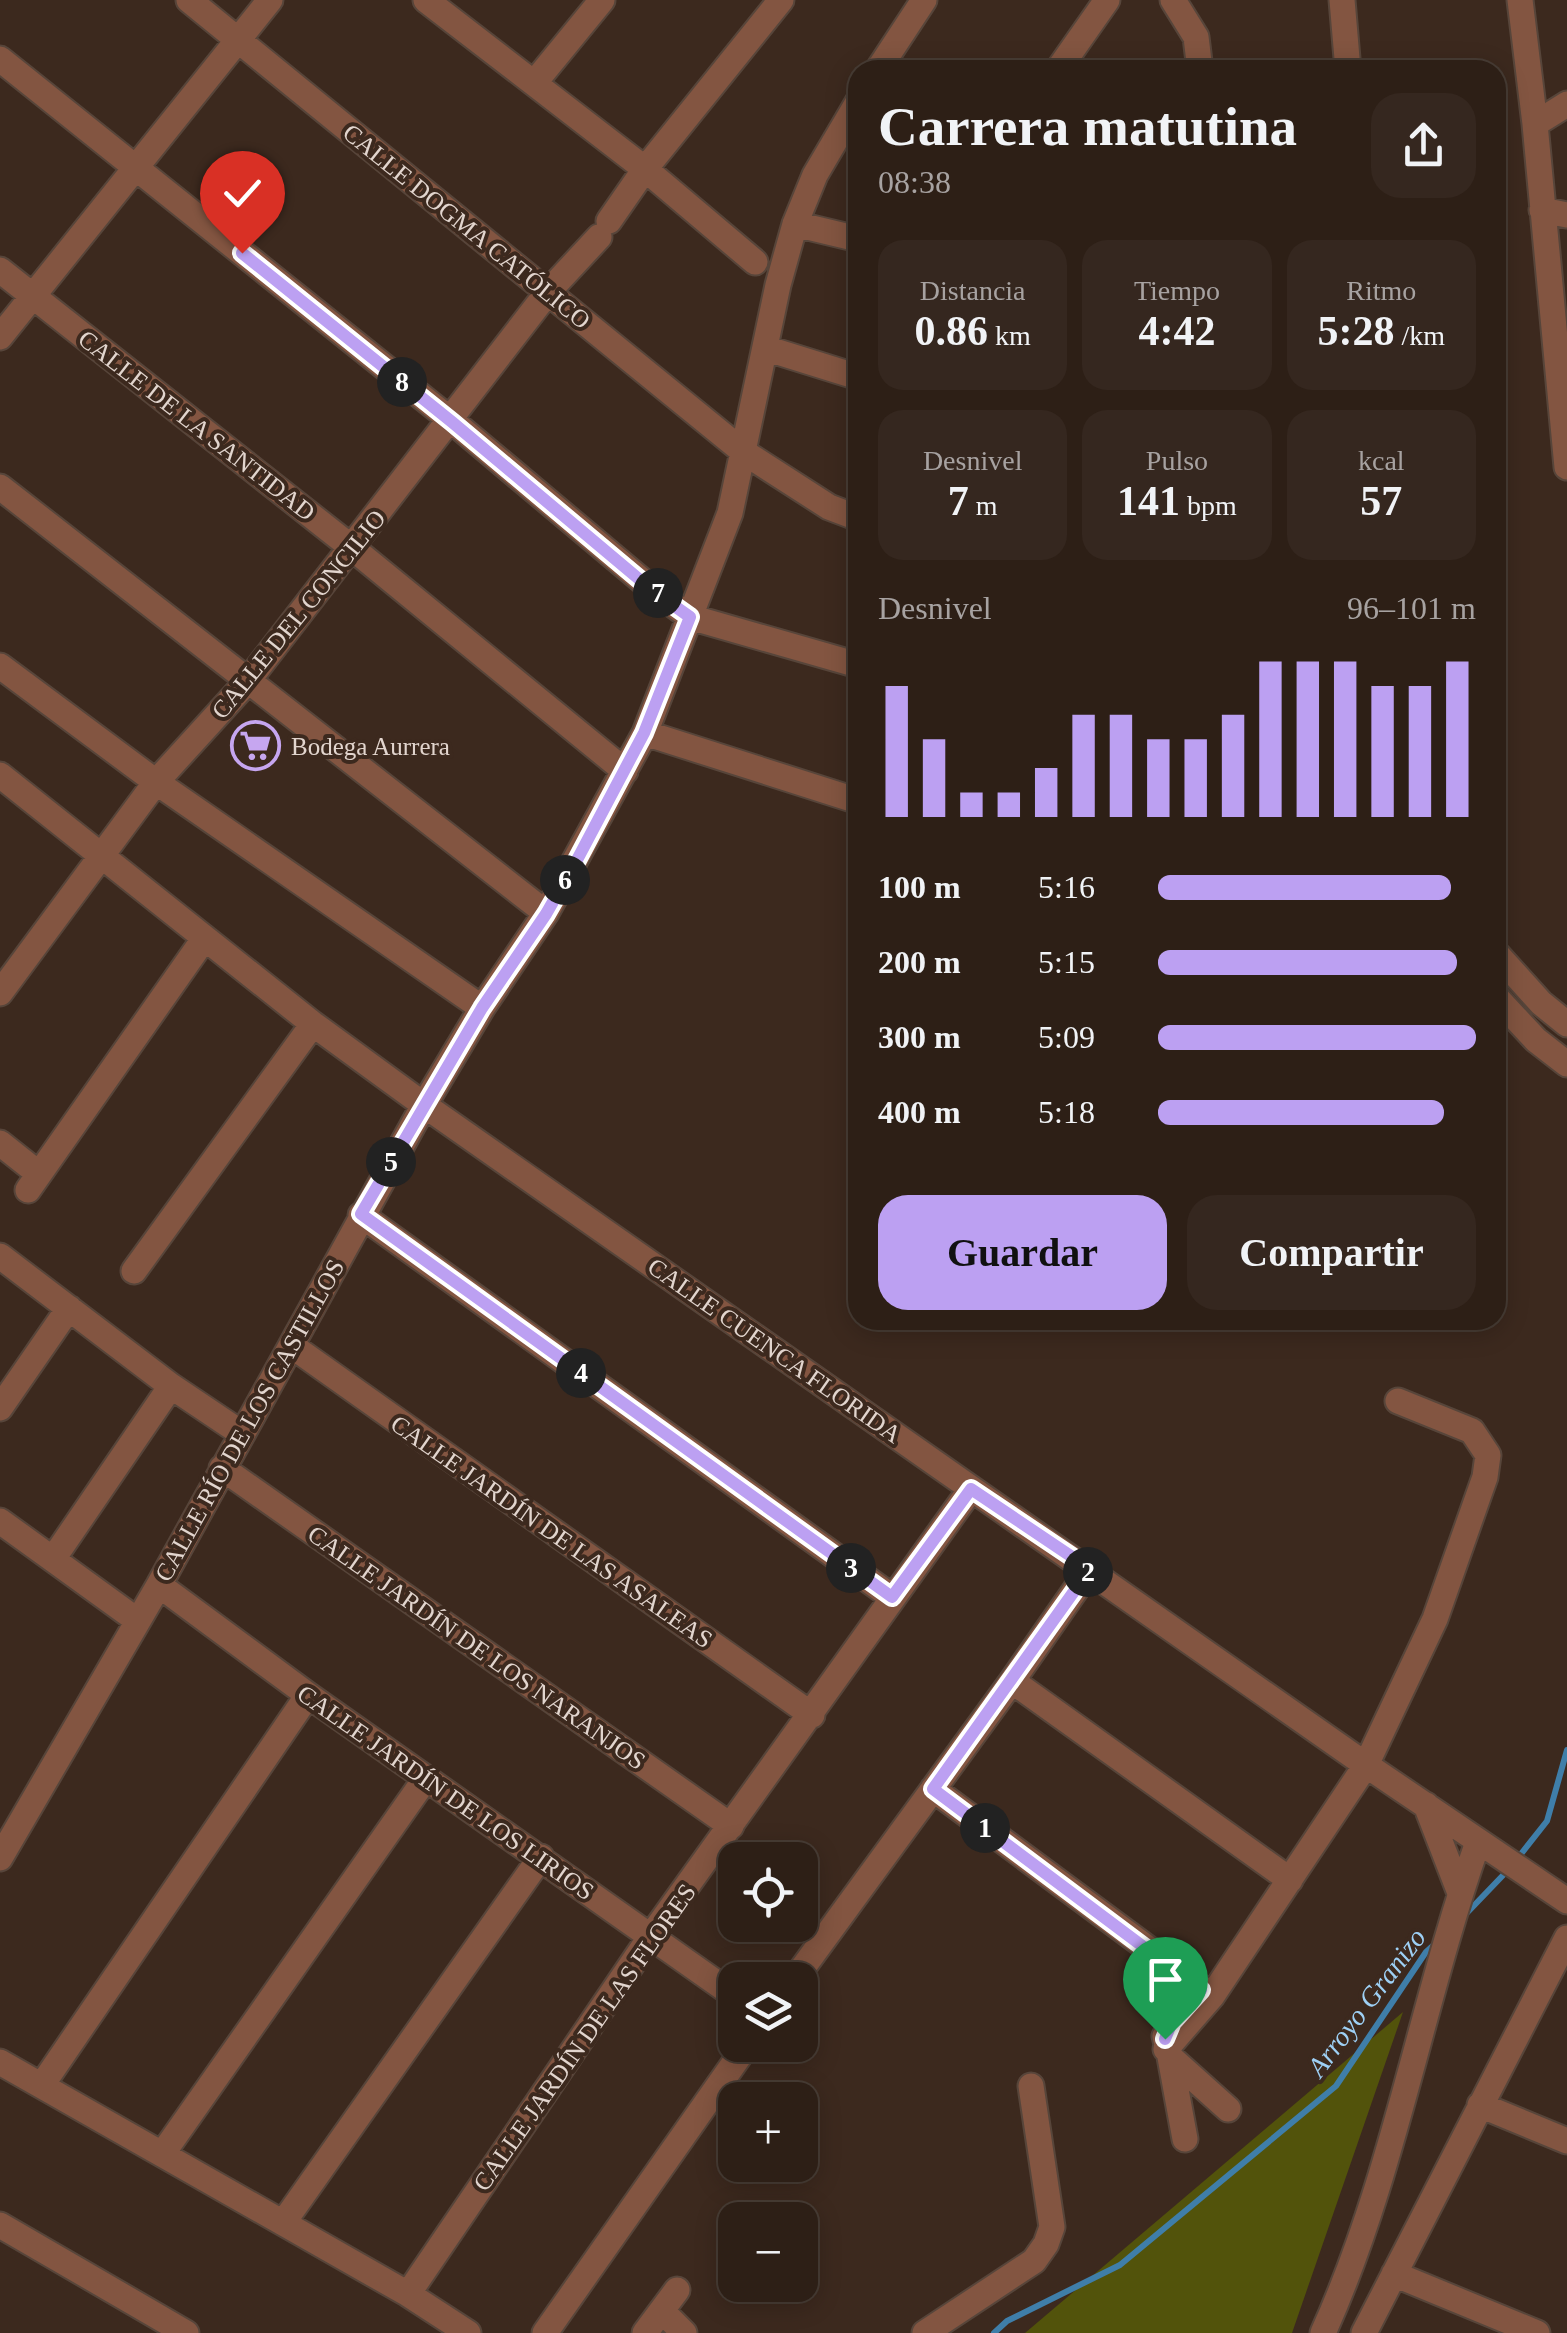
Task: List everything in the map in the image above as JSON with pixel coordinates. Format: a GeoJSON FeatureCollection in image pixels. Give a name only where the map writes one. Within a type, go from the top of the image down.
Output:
{"type":"FeatureCollection","features":[{"type":"Feature","properties":{"kind":"street","name":"CALLE DOGMA CATÓLICO"},"geometry":{"type":"LineString","coordinates":[[189,0],[745,453],[830,508],[848,514]]}},
{"type":"Feature","properties":{"kind":"street"},"geometry":{"type":"LineString","coordinates":[[0,337],[270,0]]}},
{"type":"Feature","properties":{"kind":"street"},"geometry":{"type":"LineString","coordinates":[[426,0],[535,82],[755,262]]}},
{"type":"Feature","properties":{"kind":"street"},"geometry":{"type":"LineString","coordinates":[[535,82],[602,0]]}},
{"type":"Feature","properties":{"kind":"street","name":"CALLE DEL CONCILIO"},"geometry":{"type":"LineString","coordinates":[[0,994],[156,782],[247,682],[452,422],[548,292],[604,229],[644,169],[781,0]]}},
{"type":"Feature","properties":{"kind":"street"},"geometry":{"type":"LineString","coordinates":[[885,60],[924,0]]}},
{"type":"Feature","properties":{"kind":"street"},"geometry":{"type":"LineString","coordinates":[[1065,60],[1107,0]]}},
{"type":"Feature","properties":{"kind":"street"},"geometry":{"type":"LineString","coordinates":[[1174,0],[1196,37],[1199,60]]}},
{"type":"Feature","properties":{"kind":"street"},"geometry":{"type":"LineString","coordinates":[[1342,0],[1347,60]]}},
{"type":"Feature","properties":{"kind":"street"},"geometry":{"type":"LineString","coordinates":[[1520,0],[1536,124],[1554,213],[1567,467]]}},
{"type":"Feature","properties":{"kind":"street"},"geometry":{"type":"LineString","coordinates":[[0,58],[452,422],[652,590],[690,617],[848,662]]}},
{"type":"Feature","properties":{"kind":"street"},"geometry":{"type":"LineString","coordinates":[[1536,124],[1567,104]]}},
{"type":"Feature","properties":{"kind":"street","name":"CALLE RÍO DE LOS CASTILLOS"},"geometry":{"type":"LineString","coordinates":[[0,1858],[159,1585],[361,1214],[482,1008],[546,914],[644,733],[730,513],[795,224],[814,175],[848,119]]}},
{"type":"Feature","properties":{"kind":"street"},"geometry":{"type":"LineString","coordinates":[[795,224],[848,237]]}},
{"type":"Feature","properties":{"kind":"street","name":"CALLE DE LA SANTIDAD"},"geometry":{"type":"LineString","coordinates":[[0,270],[625,771]]}},
{"type":"Feature","properties":{"kind":"street"},"geometry":{"type":"LineString","coordinates":[[765,348],[848,373]]}},
{"type":"Feature","properties":{"kind":"street"},"geometry":{"type":"LineString","coordinates":[[0,487],[546,914]]}},
{"type":"Feature","properties":{"kind":"street"},"geometry":{"type":"LineString","coordinates":[[0,666],[156,782],[482,1008]]}},
{"type":"Feature","properties":{"kind":"street"},"geometry":{"type":"LineString","coordinates":[[644,733],[848,797]]}},
{"type":"Feature","properties":{"kind":"street","name":"CALLE CUENCA FLORIDA"},"geometry":{"type":"LineString","coordinates":[[0,775],[313,1024],[424,1105],[1567,1901]]}},
{"type":"Feature","properties":{"kind":"street"},"geometry":{"type":"LineString","coordinates":[[0,1143],[34,1182],[204,939]]}},
{"type":"Feature","properties":{"kind":"street"},"geometry":{"type":"LineString","coordinates":[[1506,964],[1567,1024]]}},
{"type":"Feature","properties":{"kind":"street"},"geometry":{"type":"LineString","coordinates":[[1506,1010],[1567,1064]]}},
{"type":"Feature","properties":{"kind":"street"},"geometry":{"type":"LineString","coordinates":[[134,1271],[313,1024]]}},
{"type":"Feature","properties":{"kind":"street"},"geometry":{"type":"LineString","coordinates":[[361,1214],[892,1597]]}},
{"type":"Feature","properties":{"kind":"street"},"geometry":{"type":"LineString","coordinates":[[0,1256],[171,1386],[241,1433]]}},
{"type":"Feature","properties":{"kind":"street"},"geometry":{"type":"LineString","coordinates":[[0,1408],[69,1308]]}},
{"type":"Feature","properties":{"kind":"street","name":"CALLE JARDÍN DE LAS ASALEAS"},"geometry":{"type":"LineString","coordinates":[[292,1346],[812,1716]]}},
{"type":"Feature","properties":{"kind":"street"},"geometry":{"type":"LineString","coordinates":[[53,1558],[171,1386]]}},
{"type":"Feature","properties":{"kind":"street"},"geometry":{"type":"LineString","coordinates":[[1185,2139],[1168,2053],[1366,1764],[1441,1604],[1480,1494],[1488,1455],[1472,1432],[1398,1401]]}},
{"type":"Feature","properties":{"kind":"street","name":"CALLE JARDÍN DE LOS NARANJOS"},"geometry":{"type":"LineString","coordinates":[[222,1468],[731,1826]]}},
{"type":"Feature","properties":{"kind":"street","name":"CALLE JARDÍN DE LAS FLORES"},"geometry":{"type":"LineString","coordinates":[[408,2294],[651,1936],[971,1489]]}},
{"type":"Feature","properties":{"kind":"street"},"geometry":{"type":"LineString","coordinates":[[0,1521],[138,1620]]}},
{"type":"Feature","properties":{"kind":"street"},"geometry":{"type":"LineString","coordinates":[[807,1962],[1090,1569]]}},
{"type":"Feature","properties":{"kind":"street","name":"CALLE JARDÍN DE LOS LIRIOS"},"geometry":{"type":"LineString","coordinates":[[159,1585],[308,1695],[718,1984]]}},
{"type":"Feature","properties":{"kind":"street"},"geometry":{"type":"LineString","coordinates":[[1012,1681],[1290,1880]]}},
{"type":"Feature","properties":{"kind":"street"},"geometry":{"type":"LineString","coordinates":[[42,2085],[308,1695]]}},
{"type":"Feature","properties":{"kind":"street"},"geometry":{"type":"LineString","coordinates":[[163,2153],[426,1778]]}},
{"type":"Feature","properties":{"kind":"street"},"geometry":{"type":"LineString","coordinates":[[933,1789],[1206,1993]]}},
{"type":"Feature","properties":{"kind":"street"},"geometry":{"type":"LineString","coordinates":[[1426,1805],[1458,1900]]}},
{"type":"Feature","properties":{"kind":"street"},"geometry":{"type":"LineString","coordinates":[[1322,2333],[1353,2256],[1411,2074],[1458,1900],[1489,1849]]}},
{"type":"Feature","properties":{"kind":"street"},"geometry":{"type":"LineString","coordinates":[[284,2223],[541,1856]]}},
{"type":"Feature","properties":{"kind":"street"},"geometry":{"type":"LineString","coordinates":[[1364,2333],[1480,2105],[1561,1963],[1567,1938]]}},
{"type":"Feature","properties":{"kind":"street"},"geometry":{"type":"LineString","coordinates":[[1168,2053],[1228,2108]]}},
{"type":"Feature","properties":{"kind":"street"},"geometry":{"type":"LineString","coordinates":[[0,2062],[408,2294],[468,2333]]}},
{"type":"Feature","properties":{"kind":"street"},"geometry":{"type":"LineString","coordinates":[[545,2333],[735,2062]]}},
{"type":"Feature","properties":{"kind":"street"},"geometry":{"type":"LineString","coordinates":[[924,2333],[1034,2261],[1046,2244],[1052,2227],[1032,2086]]}},
{"type":"Feature","properties":{"kind":"street"},"geometry":{"type":"LineString","coordinates":[[1480,2105],[1567,2141]]}},
{"type":"Feature","properties":{"kind":"street"},"geometry":{"type":"LineString","coordinates":[[0,2225],[186,2333]]}},
{"type":"Feature","properties":{"kind":"street"},"geometry":{"type":"LineString","coordinates":[[1394,2274],[1537,2333]]}},
{"type":"Feature","properties":{"kind":"street"},"geometry":{"type":"LineString","coordinates":[[646,2333],[670,2300],[684,2333]]}},
{"type":"Feature","properties":{"kind":"shaded area"},"geometry":{"type":"Polygon","coordinates":[[[1403,2012],[1292,2333],[1025,2333],[1403,2012]]]}},
{"type":"Feature","properties":{"kind":"waterway","name":"Arroyo Granizo"},"geometry":{"type":"LineString","coordinates":[[1517,1859],[1547,1821],[1567,1750]]}},
{"type":"Feature","properties":{"kind":"waterway","name":"Arroyo Granizo"},"geometry":{"type":"LineString","coordinates":[[1463,1917],[1509,1869]]}},
{"type":"Feature","properties":{"kind":"waterway","name":"Arroyo Granizo"},"geometry":{"type":"LineString","coordinates":[[994,2333],[1007,2321],[1120,2265],[1336,2086],[1426,1952],[1436,1943]]}},
{"type":"Feature","properties":{"kind":"place","name":"Bodega Aurrera"},"geometry":{"type":"Point","coordinates":[256,746]}},
{"type":"Feature","properties":{"kind":"route"},"geometry":{"type":"LineString","coordinates":[[242,253],[652,590],[690,617],[644,733],[577,860],[546,914],[482,1008],[361,1214],[892,1597],[971,1489],[1090,1569],[933,1789],[1201,1990],[1172,2022],[1165,2039]]}}]}
